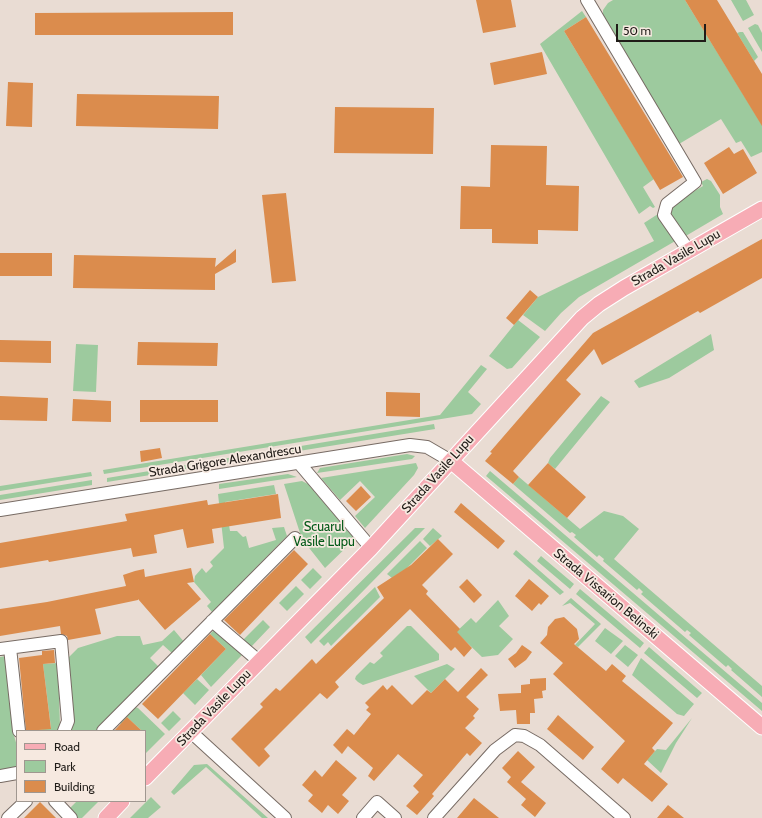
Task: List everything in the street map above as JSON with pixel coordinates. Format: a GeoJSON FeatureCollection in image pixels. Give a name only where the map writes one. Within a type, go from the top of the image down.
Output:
{"type":"FeatureCollection","features":[{"type":"Feature","properties":{"kind":"main road","name":"Strada Vasile Lupu"},"geometry":{"type":"LineString","coordinates":[[146,777],[371,548],[512,392],[582,318],[599,304],[624,288],[762,209]]}},
{"type":"Feature","properties":{"kind":"main road","name":"Strada Vissarion Belinski"},"geometry":{"type":"LineString","coordinates":[[451,461],[762,727]]}},
{"type":"Feature","properties":{"kind":"main road"},"geometry":{"type":"LineString","coordinates":[[106,818],[121,802]]}},
{"type":"Feature","properties":{"kind":"street"},"geometry":{"type":"LineString","coordinates":[[587,0],[695,182],[667,204],[664,215],[690,251]]}},
{"type":"Feature","properties":{"kind":"street","name":"Strada Grigore Alexandrescu"},"geometry":{"type":"LineString","coordinates":[[0,510],[410,445],[427,447],[451,461]]}},
{"type":"Feature","properties":{"kind":"street"},"geometry":{"type":"LineString","coordinates":[[300,463],[371,548]]}},
{"type":"Feature","properties":{"kind":"street"},"geometry":{"type":"LineString","coordinates":[[104,730],[295,538]]}},
{"type":"Feature","properties":{"kind":"street"},"geometry":{"type":"LineString","coordinates":[[212,621],[260,662]]}},
{"type":"Feature","properties":{"kind":"street"},"geometry":{"type":"LineString","coordinates":[[19,730],[5,648],[61,641],[68,721],[64,730]]}},
{"type":"Feature","properties":{"kind":"street"},"geometry":{"type":"LineString","coordinates":[[191,732],[285,818]]}},
{"type":"Feature","properties":{"kind":"street"},"geometry":{"type":"LineString","coordinates":[[434,818],[495,750],[515,735],[524,736],[540,745],[624,818]]}},
{"type":"Feature","properties":{"kind":"street"},"geometry":{"type":"LineString","coordinates":[[0,776],[16,773]]}},
{"type":"Feature","properties":{"kind":"street"},"geometry":{"type":"LineString","coordinates":[[8,818],[25,802]]}},
{"type":"Feature","properties":{"kind":"street"},"geometry":{"type":"LineString","coordinates":[[56,802],[71,818]]}},
{"type":"Feature","properties":{"kind":"street"},"geometry":{"type":"LineString","coordinates":[[363,818],[377,802],[395,818]]}},
{"type":"Feature","properties":{"kind":"green space"},"geometry":{"type":"Polygon","coordinates":[[[613,0],[685,0],[762,125],[762,152],[751,157],[741,141],[736,143],[721,119],[679,144],[603,18],[603,10],[608,3],[613,0]]]}},
{"type":"Feature","properties":{"kind":"green space"},"geometry":{"type":"Polygon","coordinates":[[[731,0],[746,0],[754,15],[743,21],[731,0]]]}},
{"type":"Feature","properties":{"kind":"green space"},"geometry":{"type":"Polygon","coordinates":[[[582,11],[586,17],[564,31],[654,179],[643,187],[655,207],[653,208],[650,206],[639,214],[540,44],[582,11]]]}},
{"type":"Feature","properties":{"kind":"green space"},"geometry":{"type":"Polygon","coordinates":[[[755,24],[758,25],[762,33],[762,52],[748,28],[755,24]]]}},
{"type":"Feature","properties":{"kind":"green space"},"geometry":{"type":"Polygon","coordinates":[[[743,32],[758,57],[754,61],[737,33],[743,32]]]}},
{"type":"Feature","properties":{"kind":"green space"},"geometry":{"type":"Polygon","coordinates":[[[707,179],[711,181],[720,195],[720,207],[723,214],[684,237],[668,212],[671,205],[703,186],[701,182],[707,179]]]}},
{"type":"Feature","properties":{"kind":"green space"},"geometry":{"type":"Polygon","coordinates":[[[658,214],[677,240],[579,297],[561,313],[545,331],[523,315],[538,297],[654,241],[644,223],[658,214]]]}},
{"type":"Feature","properties":{"kind":"green space"},"geometry":{"type":"Polygon","coordinates":[[[518,320],[540,337],[512,368],[507,369],[489,356],[518,320]]]}},
{"type":"Feature","properties":{"kind":"green space"},"geometry":{"type":"Polygon","coordinates":[[[711,334],[714,350],[669,378],[639,388],[634,381],[711,334]]]}},
{"type":"Feature","properties":{"kind":"green space"},"geometry":{"type":"Polygon","coordinates":[[[76,344],[98,345],[96,392],[73,391],[76,344]]]}},
{"type":"Feature","properties":{"kind":"green space"},"geometry":{"type":"Polygon","coordinates":[[[481,365],[487,369],[468,392],[481,404],[472,414],[104,474],[103,470],[440,415],[481,365]]]}},
{"type":"Feature","properties":{"kind":"green space"},"geometry":{"type":"Polygon","coordinates":[[[601,396],[610,402],[555,469],[548,463],[550,458],[601,396]]]}},
{"type":"Feature","properties":{"kind":"green space"},"geometry":{"type":"Polygon","coordinates":[[[434,424],[435,429],[107,482],[107,478],[434,424]]]}},
{"type":"Feature","properties":{"kind":"green space"},"geometry":{"type":"Polygon","coordinates":[[[407,454],[415,456],[412,459],[317,473],[320,468],[407,454]]]}},
{"type":"Feature","properties":{"kind":"green space","name":"Scuarul Vasile Lupu"},"geometry":{"type":"Polygon","coordinates":[[[416,463],[418,468],[414,475],[365,528],[355,516],[375,497],[360,481],[340,500],[321,478],[416,463]]]}},
{"type":"Feature","properties":{"kind":"green space"},"geometry":{"type":"Polygon","coordinates":[[[490,471],[762,703],[762,711],[486,476],[490,471]]]}},
{"type":"Feature","properties":{"kind":"green space"},"geometry":{"type":"Polygon","coordinates":[[[91,472],[92,476],[0,491],[0,486],[91,472]]]}},
{"type":"Feature","properties":{"kind":"green space"},"geometry":{"type":"Polygon","coordinates":[[[288,474],[297,477],[219,489],[219,484],[288,474]]]}},
{"type":"Feature","properties":{"kind":"green space"},"geometry":{"type":"Polygon","coordinates":[[[519,477],[580,529],[604,511],[623,516],[639,529],[614,559],[762,686],[762,697],[731,670],[732,669],[728,665],[726,667],[689,635],[691,633],[687,630],[685,632],[641,594],[643,592],[639,588],[637,590],[603,561],[604,559],[599,555],[597,557],[574,537],[576,535],[572,532],[570,533],[513,484],[519,477]]]}},
{"type":"Feature","properties":{"kind":"green space"},"geometry":{"type":"Polygon","coordinates":[[[92,480],[92,485],[0,500],[0,495],[92,480]]]}},
{"type":"Feature","properties":{"kind":"green space","name":"Scuarul Vasile Lupu"},"geometry":{"type":"Polygon","coordinates":[[[302,481],[308,484],[355,539],[325,568],[302,539],[284,484],[302,481]]]}},
{"type":"Feature","properties":{"kind":"green space"},"geometry":{"type":"Polygon","coordinates":[[[274,485],[276,494],[225,502],[230,531],[237,531],[243,537],[246,536],[249,548],[276,540],[272,528],[284,527],[287,536],[212,612],[207,606],[211,602],[194,582],[195,576],[202,568],[206,573],[213,566],[210,562],[224,548],[218,494],[274,485]]]}},
{"type":"Feature","properties":{"kind":"green space"},"geometry":{"type":"Polygon","coordinates":[[[415,528],[425,528],[311,644],[305,637],[415,528]]]}},
{"type":"Feature","properties":{"kind":"green space"},"geometry":{"type":"Polygon","coordinates":[[[433,528],[442,536],[430,546],[423,539],[433,528]]]}},
{"type":"Feature","properties":{"kind":"green space"},"geometry":{"type":"Polygon","coordinates":[[[420,541],[427,548],[406,569],[392,578],[387,574],[420,541]]]}},
{"type":"Feature","properties":{"kind":"green space"},"geometry":{"type":"Polygon","coordinates":[[[516,550],[564,592],[560,595],[513,554],[516,550]]]}},
{"type":"Feature","properties":{"kind":"green space"},"geometry":{"type":"Polygon","coordinates":[[[541,556],[574,584],[570,589],[537,561],[541,556]]]}},
{"type":"Feature","properties":{"kind":"green space"},"geometry":{"type":"Polygon","coordinates":[[[313,568],[322,577],[310,589],[301,580],[313,568]]]}},
{"type":"Feature","properties":{"kind":"green space"},"geometry":{"type":"Polygon","coordinates":[[[296,586],[304,594],[287,611],[279,603],[296,586]]]}},
{"type":"Feature","properties":{"kind":"green space"},"geometry":{"type":"Polygon","coordinates":[[[375,587],[380,597],[331,646],[328,642],[324,646],[319,641],[375,587]]]}},
{"type":"Feature","properties":{"kind":"green space"},"geometry":{"type":"Polygon","coordinates":[[[580,589],[644,643],[640,648],[576,594],[580,589]]]}},
{"type":"Feature","properties":{"kind":"green space"},"geometry":{"type":"Polygon","coordinates":[[[571,598],[601,624],[578,647],[575,645],[595,624],[570,603],[562,606],[571,598]]]}},
{"type":"Feature","properties":{"kind":"green space"},"geometry":{"type":"Polygon","coordinates":[[[498,600],[509,616],[499,626],[513,639],[498,655],[482,657],[456,632],[471,618],[476,623],[498,600]]]}},
{"type":"Feature","properties":{"kind":"green space"},"geometry":{"type":"Polygon","coordinates":[[[263,620],[270,627],[251,647],[243,640],[263,620]]]}},
{"type":"Feature","properties":{"kind":"green space"},"geometry":{"type":"Polygon","coordinates":[[[407,626],[411,626],[439,654],[439,660],[363,685],[358,682],[355,679],[356,676],[370,662],[374,664],[383,656],[380,653],[407,626]]]}},
{"type":"Feature","properties":{"kind":"green space"},"geometry":{"type":"Polygon","coordinates":[[[605,628],[623,641],[611,654],[595,641],[605,628]]]}},
{"type":"Feature","properties":{"kind":"green space"},"geometry":{"type":"Polygon","coordinates":[[[174,630],[185,643],[173,654],[163,645],[150,658],[160,668],[98,730],[70,730],[66,660],[78,648],[117,636],[140,636],[143,645],[162,641],[174,630]]]}},
{"type":"Feature","properties":{"kind":"green space"},"geometry":{"type":"Polygon","coordinates":[[[214,630],[243,654],[211,687],[201,675],[226,649],[210,634],[214,630]]]}},
{"type":"Feature","properties":{"kind":"green space"},"geometry":{"type":"Polygon","coordinates":[[[625,645],[638,655],[628,667],[615,656],[625,645]]]}},
{"type":"Feature","properties":{"kind":"green space"},"geometry":{"type":"Polygon","coordinates":[[[649,647],[702,693],[697,698],[644,653],[649,647]]]}},
{"type":"Feature","properties":{"kind":"green space"},"geometry":{"type":"Polygon","coordinates":[[[6,656],[13,732],[16,742],[16,768],[0,772],[0,657],[6,656]]]}},
{"type":"Feature","properties":{"kind":"green space"},"geometry":{"type":"Polygon","coordinates":[[[641,658],[694,704],[684,716],[677,714],[632,675],[641,658]]]}},
{"type":"Feature","properties":{"kind":"green space"},"geometry":{"type":"Polygon","coordinates":[[[58,663],[60,726],[58,730],[36,730],[51,728],[43,664],[58,663]]]}},
{"type":"Feature","properties":{"kind":"green space"},"geometry":{"type":"Polygon","coordinates":[[[447,664],[455,669],[431,693],[414,676],[447,664]]]}},
{"type":"Feature","properties":{"kind":"green space"},"geometry":{"type":"Polygon","coordinates":[[[197,679],[209,690],[195,705],[183,693],[197,679]]]}},
{"type":"Feature","properties":{"kind":"green space"},"geometry":{"type":"Polygon","coordinates":[[[132,706],[138,708],[165,734],[146,753],[146,730],[141,730],[127,717],[121,724],[118,721],[132,706]]]}},
{"type":"Feature","properties":{"kind":"green space"},"geometry":{"type":"Polygon","coordinates":[[[173,711],[181,719],[169,731],[161,723],[173,711]]]}},
{"type":"Feature","properties":{"kind":"green space"},"geometry":{"type":"Polygon","coordinates":[[[692,718],[676,743],[661,773],[647,760],[657,749],[666,750],[692,718]]]}},
{"type":"Feature","properties":{"kind":"green space"},"geometry":{"type":"Polygon","coordinates":[[[207,764],[268,818],[262,818],[206,767],[174,795],[171,792],[194,765],[207,764]]]}},
{"type":"Feature","properties":{"kind":"green space"},"geometry":{"type":"Polygon","coordinates":[[[151,797],[161,807],[148,818],[130,818],[151,797]]]}},
{"type":"Feature","properties":{"kind":"green space"},"geometry":{"type":"Polygon","coordinates":[[[76,802],[98,802],[82,818],[76,818],[68,810],[76,802]]]}},
{"type":"Feature","properties":{"kind":"building"},"geometry":{"type":"Polygon","coordinates":[[[476,0],[511,0],[516,27],[483,33],[476,0]]]}},
{"type":"Feature","properties":{"kind":"building"},"geometry":{"type":"Polygon","coordinates":[[[685,0],[717,0],[762,74],[762,126],[685,0]]]}},
{"type":"Feature","properties":{"kind":"building"},"geometry":{"type":"Polygon","coordinates":[[[233,12],[233,35],[35,35],[35,13],[233,12]]]}},
{"type":"Feature","properties":{"kind":"building"},"geometry":{"type":"Polygon","coordinates":[[[586,17],[683,177],[660,190],[564,31],[586,17]]]}},
{"type":"Feature","properties":{"kind":"building"},"geometry":{"type":"Polygon","coordinates":[[[542,52],[547,74],[494,85],[490,63],[542,52]]]}},
{"type":"Feature","properties":{"kind":"building"},"geometry":{"type":"Polygon","coordinates":[[[8,82],[33,83],[32,127],[6,126],[8,82]]]}},
{"type":"Feature","properties":{"kind":"building"},"geometry":{"type":"Polygon","coordinates":[[[77,94],[219,96],[218,129],[76,126],[77,94]]]}},
{"type":"Feature","properties":{"kind":"building"},"geometry":{"type":"Polygon","coordinates":[[[335,107],[434,108],[433,154],[334,153],[335,107]]]}},
{"type":"Feature","properties":{"kind":"building"},"geometry":{"type":"Polygon","coordinates":[[[491,145],[547,146],[546,185],[579,186],[578,231],[538,230],[538,244],[492,243],[492,229],[460,229],[461,186],[490,187],[491,145]]]}},
{"type":"Feature","properties":{"kind":"building"},"geometry":{"type":"Polygon","coordinates":[[[729,147],[734,154],[743,149],[757,173],[723,194],[704,163],[729,147]]]}},
{"type":"Feature","properties":{"kind":"building"},"geometry":{"type":"Polygon","coordinates":[[[286,193],[296,281],[272,283],[262,195],[286,193]]]}},
{"type":"Feature","properties":{"kind":"building"},"geometry":{"type":"Polygon","coordinates":[[[762,239],[762,278],[700,313],[698,311],[602,365],[594,349],[566,380],[581,394],[513,471],[519,477],[513,484],[485,461],[492,453],[490,452],[593,333],[762,239]]]}},
{"type":"Feature","properties":{"kind":"building"},"geometry":{"type":"Polygon","coordinates":[[[236,249],[236,262],[215,274],[215,290],[73,288],[74,255],[216,258],[215,267],[236,249]]]}},
{"type":"Feature","properties":{"kind":"building"},"geometry":{"type":"Polygon","coordinates":[[[0,253],[52,253],[52,276],[0,276],[0,253]]]}},
{"type":"Feature","properties":{"kind":"building"},"geometry":{"type":"Polygon","coordinates":[[[530,290],[538,297],[514,325],[506,318],[530,290]]]}},
{"type":"Feature","properties":{"kind":"building"},"geometry":{"type":"Polygon","coordinates":[[[0,340],[51,341],[51,363],[0,362],[0,340]]]}},
{"type":"Feature","properties":{"kind":"building"},"geometry":{"type":"Polygon","coordinates":[[[138,342],[218,343],[217,366],[137,365],[138,342]]]}},
{"type":"Feature","properties":{"kind":"building"},"geometry":{"type":"Polygon","coordinates":[[[386,392],[420,393],[420,417],[386,416],[386,392]]]}},
{"type":"Feature","properties":{"kind":"building"},"geometry":{"type":"Polygon","coordinates":[[[0,396],[48,398],[47,421],[0,420],[0,396]]]}},
{"type":"Feature","properties":{"kind":"building"},"geometry":{"type":"Polygon","coordinates":[[[73,399],[111,401],[111,422],[72,421],[73,399]]]}},
{"type":"Feature","properties":{"kind":"building"},"geometry":{"type":"Polygon","coordinates":[[[140,400],[218,400],[218,422],[140,422],[140,400]]]}},
{"type":"Feature","properties":{"kind":"building"},"geometry":{"type":"Polygon","coordinates":[[[160,448],[162,458],[141,462],[140,451],[160,448]]]}},
{"type":"Feature","properties":{"kind":"building"},"geometry":{"type":"Polygon","coordinates":[[[548,463],[586,497],[567,518],[528,485],[548,463]]]}},
{"type":"Feature","properties":{"kind":"building"},"geometry":{"type":"Polygon","coordinates":[[[361,486],[371,497],[356,511],[346,501],[361,486]]]}},
{"type":"Feature","properties":{"kind":"building"},"geometry":{"type":"Polygon","coordinates":[[[278,494],[281,518],[212,529],[214,543],[187,548],[183,529],[154,535],[157,553],[133,557],[131,548],[49,562],[48,560],[0,568],[0,543],[127,521],[125,514],[207,500],[208,505],[278,494]]]}},
{"type":"Feature","properties":{"kind":"building"},"geometry":{"type":"Polygon","coordinates":[[[461,503],[505,541],[498,549],[454,512],[461,503]]]}},
{"type":"Feature","properties":{"kind":"building"},"geometry":{"type":"Polygon","coordinates":[[[438,539],[453,554],[422,585],[428,591],[426,594],[460,629],[457,632],[472,648],[464,657],[455,647],[451,651],[410,609],[335,682],[339,687],[327,699],[320,693],[264,749],[270,756],[259,767],[231,739],[263,707],[260,704],[276,688],[280,691],[312,659],[316,664],[384,598],[377,587],[411,565],[438,539]]]}},
{"type":"Feature","properties":{"kind":"building"},"geometry":{"type":"Polygon","coordinates":[[[294,550],[308,564],[240,635],[224,620],[294,550]]]}},
{"type":"Feature","properties":{"kind":"building"},"geometry":{"type":"Polygon","coordinates":[[[191,568],[194,582],[187,583],[201,599],[165,630],[138,599],[95,609],[101,634],[68,640],[67,636],[61,634],[60,626],[0,636],[0,609],[47,602],[126,586],[123,575],[144,569],[145,577],[191,568]]]}},
{"type":"Feature","properties":{"kind":"building"},"geometry":{"type":"Polygon","coordinates":[[[467,579],[482,595],[474,603],[459,587],[467,579]]]}},
{"type":"Feature","properties":{"kind":"building"},"geometry":{"type":"Polygon","coordinates":[[[529,579],[549,596],[541,605],[539,603],[532,611],[515,596],[529,579]]]}},
{"type":"Feature","properties":{"kind":"building"},"geometry":{"type":"Polygon","coordinates":[[[564,617],[577,629],[579,639],[574,644],[606,671],[612,664],[626,676],[622,681],[673,723],[652,748],[655,751],[644,764],[668,784],[652,802],[623,778],[618,784],[601,769],[625,741],[553,674],[563,663],[540,643],[547,635],[548,627],[555,619],[564,617]]]}},
{"type":"Feature","properties":{"kind":"building"},"geometry":{"type":"Polygon","coordinates":[[[210,634],[226,649],[158,719],[142,704],[210,634]]]}},
{"type":"Feature","properties":{"kind":"building"},"geometry":{"type":"Polygon","coordinates":[[[522,645],[532,652],[526,660],[515,668],[508,659],[516,653],[522,645]]]}},
{"type":"Feature","properties":{"kind":"building"},"geometry":{"type":"Polygon","coordinates":[[[54,650],[55,663],[43,664],[51,729],[26,730],[19,658],[42,655],[42,651],[54,650]]]}},
{"type":"Feature","properties":{"kind":"building"},"geometry":{"type":"Polygon","coordinates":[[[481,668],[488,675],[466,697],[479,709],[473,716],[475,718],[465,728],[482,743],[470,756],[467,753],[432,794],[434,796],[417,815],[406,806],[419,792],[413,786],[423,775],[398,754],[374,781],[368,776],[373,768],[348,746],[342,754],[333,745],[347,729],[354,735],[371,714],[366,710],[369,707],[365,703],[383,685],[387,690],[392,685],[412,705],[427,690],[431,693],[445,679],[458,692],[481,668]]]}},
{"type":"Feature","properties":{"kind":"building"},"geometry":{"type":"Polygon","coordinates":[[[546,678],[546,690],[542,691],[543,698],[534,699],[535,713],[530,713],[530,724],[517,724],[516,710],[500,711],[498,694],[521,693],[521,685],[530,684],[530,679],[546,678]]]}},
{"type":"Feature","properties":{"kind":"building"},"geometry":{"type":"Polygon","coordinates":[[[558,715],[594,747],[583,760],[547,729],[558,715]]]}},
{"type":"Feature","properties":{"kind":"building"},"geometry":{"type":"Polygon","coordinates":[[[127,717],[141,730],[115,730],[127,717]]]}},
{"type":"Feature","properties":{"kind":"building"},"geometry":{"type":"Polygon","coordinates":[[[518,751],[535,767],[521,782],[546,803],[535,817],[521,805],[526,799],[507,782],[511,777],[502,768],[518,751]]]}},
{"type":"Feature","properties":{"kind":"building"},"geometry":{"type":"Polygon","coordinates":[[[336,760],[357,778],[342,795],[349,801],[338,814],[328,805],[322,813],[308,801],[313,795],[302,785],[315,770],[322,777],[336,760]]]}},
{"type":"Feature","properties":{"kind":"building"},"geometry":{"type":"Polygon","coordinates":[[[474,798],[499,818],[457,818],[474,798]]]}},
{"type":"Feature","properties":{"kind":"building"},"geometry":{"type":"Polygon","coordinates":[[[40,802],[56,818],[24,818],[40,802]]]}},
{"type":"Feature","properties":{"kind":"building"},"geometry":{"type":"Polygon","coordinates":[[[668,805],[684,818],[657,818],[668,805]]]}}]}
